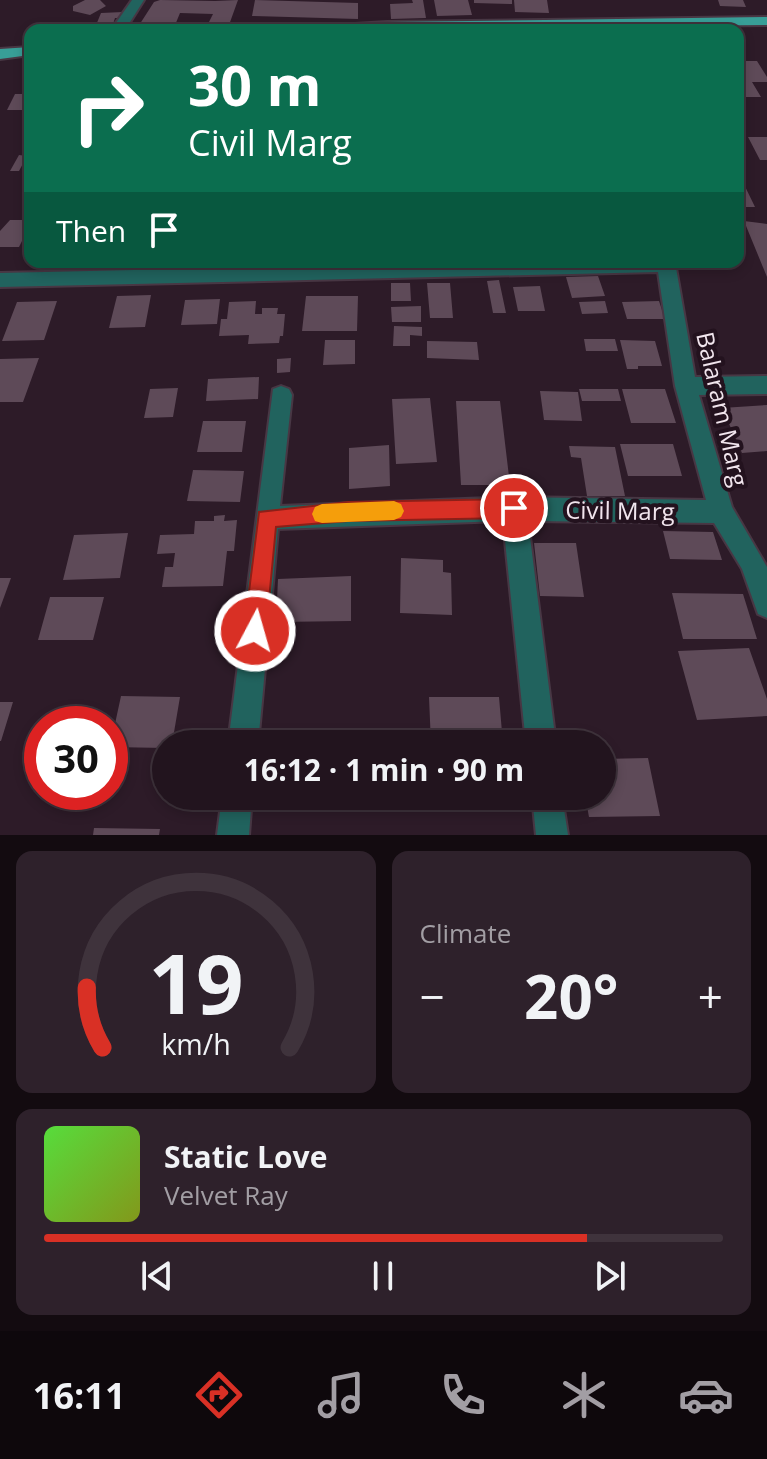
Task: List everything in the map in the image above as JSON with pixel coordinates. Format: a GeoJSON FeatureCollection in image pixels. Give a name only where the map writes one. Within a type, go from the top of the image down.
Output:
{"type":"FeatureCollection","features":[{"type":"Feature","properties":{"kind":"main road"},"geometry":{"type":"LineString","coordinates":[[675,24],[767,21]]}},
{"type":"Feature","properties":{"kind":"main road"},"geometry":{"type":"LineString","coordinates":[[744,33],[767,33]]}},
{"type":"Feature","properties":{"kind":"main road"},"geometry":{"type":"LineString","coordinates":[[0,54],[24,52]]}},
{"type":"Feature","properties":{"kind":"main road"},"geometry":{"type":"LineString","coordinates":[[0,67],[24,65]]}},
{"type":"Feature","properties":{"kind":"street"},"geometry":{"type":"LineString","coordinates":[[122,24],[138,0]]}},
{"type":"Feature","properties":{"kind":"street"},"geometry":{"type":"LineString","coordinates":[[0,280],[500,268]]}},
{"type":"Feature","properties":{"kind":"street","name":"Balaram Marg"},"geometry":{"type":"LineString","coordinates":[[667,268],[686,386],[721,512],[753,563],[767,605]]}},
{"type":"Feature","properties":{"kind":"street"},"geometry":{"type":"LineString","coordinates":[[686,386],[767,385]]}},
{"type":"Feature","properties":{"kind":"street"},"geometry":{"type":"LineString","coordinates":[[244,730],[281,395]]}},
{"type":"Feature","properties":{"kind":"street"},"geometry":{"type":"LineString","coordinates":[[514,508],[539,730]]}},
{"type":"Feature","properties":{"kind":"street","name":"Civil Marg"},"geometry":{"type":"LineString","coordinates":[[267,518],[348,512],[514,508],[721,512]]}},
{"type":"Feature","properties":{"kind":"street"},"geometry":{"type":"LineString","coordinates":[[233,835],[236,810]]}},
{"type":"Feature","properties":{"kind":"street"},"geometry":{"type":"LineString","coordinates":[[549,810],[552,835]]}},
{"type":"Feature","properties":{"kind":"building"},"geometry":{"type":"Polygon","coordinates":[[[85,0],[100,0],[106,6],[90,15],[73,11],[73,6],[85,0]]]}},
{"type":"Feature","properties":{"kind":"building"},"geometry":{"type":"Polygon","coordinates":[[[238,0],[229,24],[209,22],[213,14],[180,13],[175,24],[140,24],[154,2],[238,0]]]}},
{"type":"Feature","properties":{"kind":"building"},"geometry":{"type":"Polygon","coordinates":[[[255,0],[358,3],[358,19],[252,16],[255,0]]]}},
{"type":"Feature","properties":{"kind":"building"},"geometry":{"type":"Polygon","coordinates":[[[412,0],[423,0],[426,18],[391,19],[390,4],[413,3],[412,0]]]}},
{"type":"Feature","properties":{"kind":"building"},"geometry":{"type":"Polygon","coordinates":[[[434,0],[468,0],[472,15],[437,16],[434,0]]]}},
{"type":"Feature","properties":{"kind":"building"},"geometry":{"type":"Polygon","coordinates":[[[474,0],[512,0],[512,4],[474,3],[474,0]]]}},
{"type":"Feature","properties":{"kind":"building"},"geometry":{"type":"Polygon","coordinates":[[[514,0],[547,0],[549,13],[515,12],[514,0]]]}},
{"type":"Feature","properties":{"kind":"building"},"geometry":{"type":"Polygon","coordinates":[[[718,0],[743,0],[746,7],[720,6],[718,0]]]}},
{"type":"Feature","properties":{"kind":"building"},"geometry":{"type":"Polygon","coordinates":[[[123,12],[113,24],[96,24],[101,13],[123,12]]]}},
{"type":"Feature","properties":{"kind":"building"},"geometry":{"type":"Polygon","coordinates":[[[744,61],[757,61],[767,77],[767,82],[752,82],[761,97],[744,97],[744,61]]]}},
{"type":"Feature","properties":{"kind":"building"},"geometry":{"type":"Polygon","coordinates":[[[15,94],[24,94],[24,110],[7,110],[15,94]]]}},
{"type":"Feature","properties":{"kind":"building"},"geometry":{"type":"Polygon","coordinates":[[[748,137],[767,137],[767,160],[760,160],[748,137]]]}},
{"type":"Feature","properties":{"kind":"building"},"geometry":{"type":"Polygon","coordinates":[[[19,155],[24,156],[19,171],[10,171],[19,155]]]}},
{"type":"Feature","properties":{"kind":"building"},"geometry":{"type":"Polygon","coordinates":[[[744,184],[755,207],[744,207],[744,184]]]}},
{"type":"Feature","properties":{"kind":"building"},"geometry":{"type":"Polygon","coordinates":[[[10,220],[24,222],[24,237],[19,247],[0,247],[0,231],[10,220]]]}},
{"type":"Feature","properties":{"kind":"building"},"geometry":{"type":"Polygon","coordinates":[[[744,221],[767,224],[767,277],[744,221]]]}},
{"type":"Feature","properties":{"kind":"building"},"geometry":{"type":"Polygon","coordinates":[[[598,276],[605,296],[572,298],[566,277],[598,276]]]}},
{"type":"Feature","properties":{"kind":"building"},"geometry":{"type":"Polygon","coordinates":[[[499,280],[506,313],[493,313],[487,281],[499,280]]]}},
{"type":"Feature","properties":{"kind":"building"},"geometry":{"type":"Polygon","coordinates":[[[391,283],[410,283],[411,301],[391,301],[391,283]]]}},
{"type":"Feature","properties":{"kind":"building"},"geometry":{"type":"Polygon","coordinates":[[[427,283],[450,283],[453,318],[430,318],[427,283]]]}},
{"type":"Feature","properties":{"kind":"building"},"geometry":{"type":"Polygon","coordinates":[[[540,286],[545,311],[518,311],[513,287],[540,286]]]}},
{"type":"Feature","properties":{"kind":"building"},"geometry":{"type":"Polygon","coordinates":[[[151,295],[145,327],[109,328],[117,296],[151,295]]]}},
{"type":"Feature","properties":{"kind":"building"},"geometry":{"type":"Polygon","coordinates":[[[306,296],[358,296],[357,331],[302,331],[306,296]]]}},
{"type":"Feature","properties":{"kind":"building"},"geometry":{"type":"Polygon","coordinates":[[[220,299],[217,324],[181,325],[185,300],[220,299]]]}},
{"type":"Feature","properties":{"kind":"building"},"geometry":{"type":"Polygon","coordinates":[[[57,301],[44,340],[2,341],[17,302],[57,301]]]}},
{"type":"Feature","properties":{"kind":"building"},"geometry":{"type":"Polygon","coordinates":[[[256,301],[255,314],[262,314],[262,308],[278,308],[277,314],[285,314],[283,336],[280,336],[279,343],[248,344],[249,335],[219,336],[221,319],[227,319],[229,302],[256,301]]]}},
{"type":"Feature","properties":{"kind":"building"},"geometry":{"type":"Polygon","coordinates":[[[605,301],[608,313],[582,314],[579,302],[605,301]]]}},
{"type":"Feature","properties":{"kind":"building"},"geometry":{"type":"Polygon","coordinates":[[[659,301],[665,319],[627,319],[622,302],[659,301]]]}},
{"type":"Feature","properties":{"kind":"building"},"geometry":{"type":"Polygon","coordinates":[[[421,306],[421,322],[392,322],[391,307],[421,306]]]}},
{"type":"Feature","properties":{"kind":"building"},"geometry":{"type":"Polygon","coordinates":[[[394,326],[422,327],[422,336],[410,335],[410,346],[393,346],[394,326]]]}},
{"type":"Feature","properties":{"kind":"building"},"geometry":{"type":"Polygon","coordinates":[[[584,339],[615,339],[618,351],[586,351],[584,339]]]}},
{"type":"Feature","properties":{"kind":"building"},"geometry":{"type":"Polygon","coordinates":[[[325,340],[355,340],[355,364],[323,365],[325,340]]]}},
{"type":"Feature","properties":{"kind":"building"},"geometry":{"type":"Polygon","coordinates":[[[620,340],[655,341],[662,366],[627,369],[620,340]]]}},
{"type":"Feature","properties":{"kind":"building"},"geometry":{"type":"Polygon","coordinates":[[[427,341],[477,342],[479,360],[427,358],[427,341]]]}},
{"type":"Feature","properties":{"kind":"building"},"geometry":{"type":"Polygon","coordinates":[[[39,358],[23,402],[0,402],[0,359],[39,358]]]}},
{"type":"Feature","properties":{"kind":"building"},"geometry":{"type":"Polygon","coordinates":[[[291,358],[290,372],[277,373],[277,359],[291,358]]]}},
{"type":"Feature","properties":{"kind":"building"},"geometry":{"type":"Polygon","coordinates":[[[259,377],[258,399],[206,401],[208,379],[259,377]]]}},
{"type":"Feature","properties":{"kind":"building"},"geometry":{"type":"Polygon","coordinates":[[[178,388],[173,417],[144,418],[150,389],[178,388]]]}},
{"type":"Feature","properties":{"kind":"building"},"geometry":{"type":"Polygon","coordinates":[[[579,389],[618,389],[621,401],[582,401],[579,389]]]}},
{"type":"Feature","properties":{"kind":"building"},"geometry":{"type":"Polygon","coordinates":[[[622,389],[665,389],[676,423],[631,423],[622,389]]]}},
{"type":"Feature","properties":{"kind":"building"},"geometry":{"type":"Polygon","coordinates":[[[540,391],[578,392],[582,421],[544,420],[540,391]]]}},
{"type":"Feature","properties":{"kind":"building"},"geometry":{"type":"Polygon","coordinates":[[[430,398],[437,462],[396,464],[392,399],[430,398]]]}},
{"type":"Feature","properties":{"kind":"building"},"geometry":{"type":"Polygon","coordinates":[[[456,401],[500,401],[510,485],[461,485],[456,401]]]}},
{"type":"Feature","properties":{"kind":"building"},"geometry":{"type":"Polygon","coordinates":[[[767,405],[767,451],[742,453],[722,408],[767,405]]]}},
{"type":"Feature","properties":{"kind":"building"},"geometry":{"type":"Polygon","coordinates":[[[203,421],[246,421],[242,452],[197,452],[203,421]]]}},
{"type":"Feature","properties":{"kind":"building"},"geometry":{"type":"Polygon","coordinates":[[[620,444],[673,444],[682,476],[628,476],[620,444]]]}},
{"type":"Feature","properties":{"kind":"building"},"geometry":{"type":"Polygon","coordinates":[[[389,445],[390,486],[349,489],[349,448],[389,445]]]}},
{"type":"Feature","properties":{"kind":"building"},"geometry":{"type":"Polygon","coordinates":[[[569,446],[615,447],[625,496],[587,496],[581,458],[571,457],[569,446]]]}},
{"type":"Feature","properties":{"kind":"building"},"geometry":{"type":"Polygon","coordinates":[[[193,470],[244,471],[240,502],[187,501],[193,470]]]}},
{"type":"Feature","properties":{"kind":"building"},"geometry":{"type":"Polygon","coordinates":[[[225,515],[224,521],[237,520],[234,551],[227,551],[223,586],[162,587],[165,567],[173,567],[175,553],[157,554],[160,535],[194,534],[195,521],[214,521],[214,516],[225,515]]]}},
{"type":"Feature","properties":{"kind":"building"},"geometry":{"type":"Polygon","coordinates":[[[663,531],[713,532],[722,560],[670,559],[663,531]]]}},
{"type":"Feature","properties":{"kind":"building"},"geometry":{"type":"Polygon","coordinates":[[[128,533],[120,578],[63,580],[74,535],[128,533]]]}},
{"type":"Feature","properties":{"kind":"building"},"geometry":{"type":"Polygon","coordinates":[[[534,543],[576,543],[584,597],[540,596],[534,543]]]}},
{"type":"Feature","properties":{"kind":"building"},"geometry":{"type":"Polygon","coordinates":[[[401,558],[443,560],[443,572],[451,573],[452,615],[400,613],[401,558]]]}},
{"type":"Feature","properties":{"kind":"building"},"geometry":{"type":"Polygon","coordinates":[[[351,576],[351,621],[276,622],[278,579],[351,576]]]}},
{"type":"Feature","properties":{"kind":"building"},"geometry":{"type":"Polygon","coordinates":[[[0,578],[11,578],[0,608],[0,578]]]}},
{"type":"Feature","properties":{"kind":"building"},"geometry":{"type":"Polygon","coordinates":[[[672,593],[743,594],[757,639],[683,639],[672,593]]]}},
{"type":"Feature","properties":{"kind":"building"},"geometry":{"type":"Polygon","coordinates":[[[50,597],[104,597],[93,640],[38,640],[50,597]]]}},
{"type":"Feature","properties":{"kind":"building"},"geometry":{"type":"Polygon","coordinates":[[[749,648],[767,699],[767,716],[697,720],[678,651],[749,648]]]}},
{"type":"Feature","properties":{"kind":"building"},"geometry":{"type":"Polygon","coordinates":[[[121,696],[180,697],[174,730],[152,730],[152,748],[128,747],[128,706],[119,706],[121,696]]]}},
{"type":"Feature","properties":{"kind":"building"},"geometry":{"type":"Polygon","coordinates":[[[429,697],[499,697],[502,730],[430,730],[429,697]]]}},
{"type":"Feature","properties":{"kind":"building"},"geometry":{"type":"Polygon","coordinates":[[[0,702],[13,702],[1,741],[0,741],[0,702]]]}},
{"type":"Feature","properties":{"kind":"building"},"geometry":{"type":"Polygon","coordinates":[[[648,758],[660,816],[589,817],[588,810],[616,810],[616,759],[648,758]]]}},
{"type":"Feature","properties":{"kind":"building"},"geometry":{"type":"Polygon","coordinates":[[[94,828],[160,829],[159,835],[93,835],[94,828]]]}},
{"type":"Feature","properties":{"kind":"slow traffic"},"geometry":{"type":"LineString","coordinates":[[322,514],[394,511]]}},
{"type":"Feature","properties":{"kind":"route"},"geometry":{"type":"LineString","coordinates":[[255,631],[267,518],[348,512],[514,508]]}}]}
